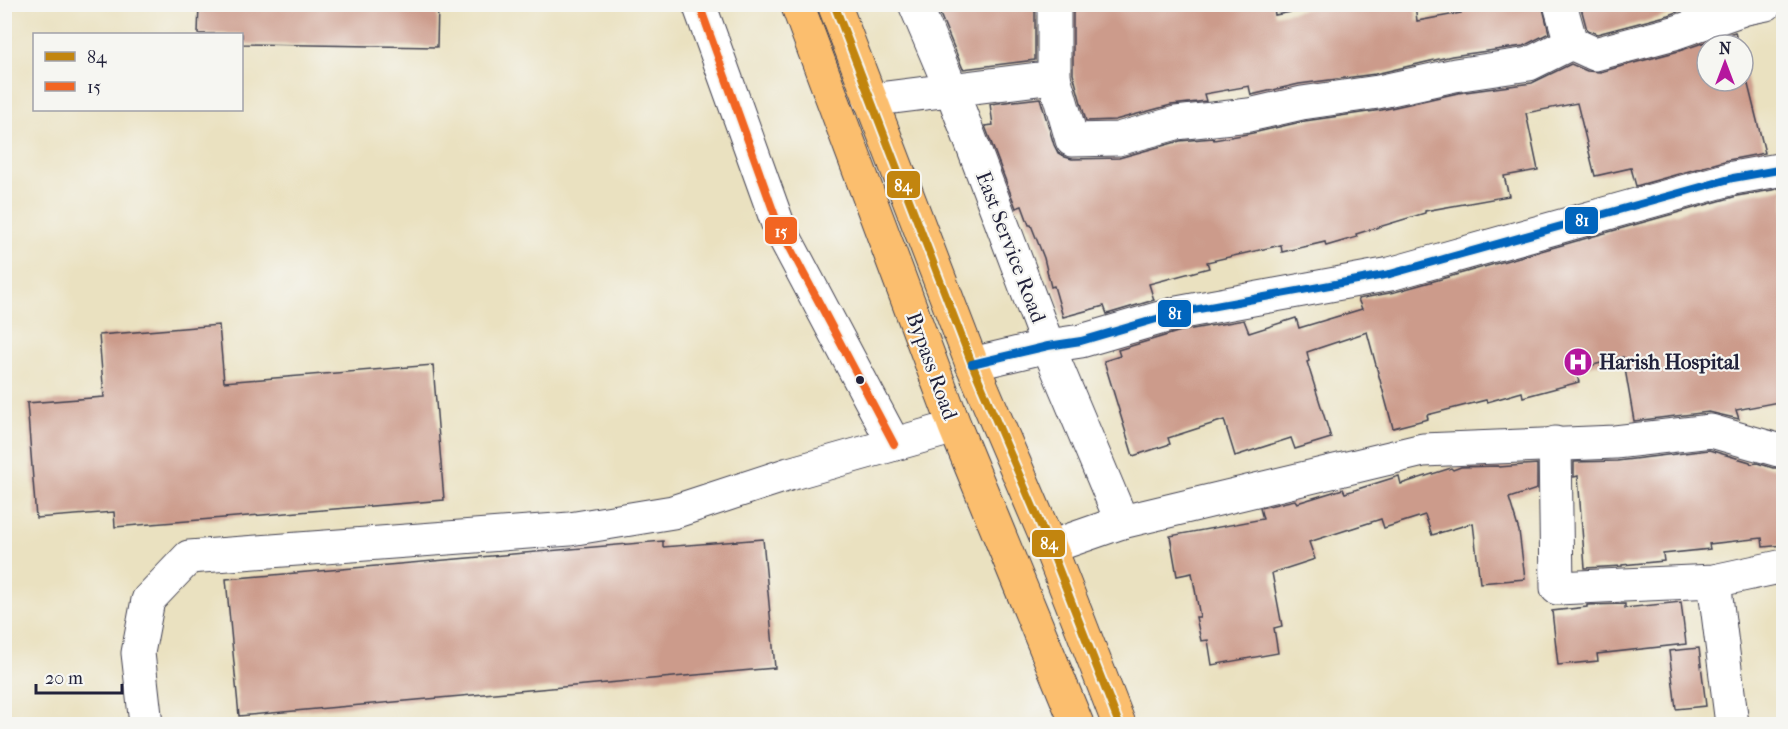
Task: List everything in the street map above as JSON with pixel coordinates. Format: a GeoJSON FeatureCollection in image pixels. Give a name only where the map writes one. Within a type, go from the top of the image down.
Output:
{"type":"FeatureCollection","features":[{"type":"Feature","properties":{"kind":"main road","name":"Bypass Road"},"geometry":{"type":"LineString","coordinates":[[797,4],[955,428],[1077,724]]}},
{"type":"Feature","properties":{"kind":"main road","name":"Bypass Road"},"geometry":{"type":"LineString","coordinates":[[834,4],[972,364],[1050,547],[1119,724]]}},
{"type":"Feature","properties":{"kind":"street"},"geometry":{"type":"LineString","coordinates":[[699,4],[779,227],[894,444]]}},
{"type":"Feature","properties":{"kind":"street","name":"East Service Road"},"geometry":{"type":"LineString","coordinates":[[915,4],[952,91],[1048,346],[1122,522]]}},
{"type":"Feature","properties":{"kind":"street"},"geometry":{"type":"LineString","coordinates":[[1054,4],[1054,77],[1072,140],[1118,139],[1176,123],[1249,115],[1302,103],[1378,92],[1455,75],[1528,64],[1571,43]]}},
{"type":"Feature","properties":{"kind":"street"},"geometry":{"type":"LineString","coordinates":[[1560,4],[1571,43],[1595,54],[1674,33],[1752,6]]}},
{"type":"Feature","properties":{"kind":"street"},"geometry":{"type":"LineString","coordinates":[[870,100],[1054,77]]}},
{"type":"Feature","properties":{"kind":"street"},"geometry":{"type":"LineString","coordinates":[[972,364],[1048,346],[1081,341],[1177,313],[1390,274],[1733,178],[1784,169]]}},
{"type":"Feature","properties":{"kind":"street"},"geometry":{"type":"LineString","coordinates":[[146,724],[138,653],[148,600],[189,557],[581,527],[673,512],[789,474],[955,428]]}},
{"type":"Feature","properties":{"kind":"street"},"geometry":{"type":"LineString","coordinates":[[1050,547],[1122,522],[1423,450],[1616,442],[1711,431],[1778,450],[1784,449]]}},
{"type":"Feature","properties":{"kind":"street"},"geometry":{"type":"LineString","coordinates":[[1555,443],[1557,588],[1714,581],[1784,566]]}},
{"type":"Feature","properties":{"kind":"street"},"geometry":{"type":"LineString","coordinates":[[1714,581],[1732,724]]}},
{"type":"Feature","properties":{"kind":"building"},"geometry":{"type":"Polygon","coordinates":[[[199,4],[438,4],[437,47],[243,44],[243,33],[198,33],[199,4]]]}},
{"type":"Feature","properties":{"kind":"building"},"geometry":{"type":"Polygon","coordinates":[[[939,4],[1035,4],[1035,60],[963,69],[940,14],[939,4]]]}},
{"type":"Feature","properties":{"kind":"building"},"geometry":{"type":"Polygon","coordinates":[[[1073,4],[1273,4],[1275,15],[1332,4],[1415,4],[1417,21],[1493,4],[1542,4],[1549,33],[1523,46],[1452,56],[1375,74],[1299,84],[1251,95],[1249,86],[1204,94],[1206,101],[1171,105],[1115,120],[1086,121],[1073,74],[1073,4]]]}},
{"type":"Feature","properties":{"kind":"building"},"geometry":{"type":"Polygon","coordinates":[[[1580,4],[1699,4],[1669,15],[1597,34],[1587,30],[1580,4]]]}},
{"type":"Feature","properties":{"kind":"building"},"geometry":{"type":"Polygon","coordinates":[[[1695,46],[1695,93],[1750,93],[1765,153],[1728,160],[1636,186],[1631,168],[1595,176],[1577,103],[1526,113],[1538,170],[1504,176],[1509,196],[1425,211],[1425,213],[1356,234],[1357,237],[1326,246],[1325,242],[1282,252],[1281,245],[1207,262],[1209,268],[1149,284],[1154,300],[1107,314],[1104,306],[1063,317],[1031,225],[1029,225],[1022,206],[1016,208],[985,126],[993,125],[990,104],[1040,98],[1058,153],[1072,159],[1119,158],[1180,141],[1213,138],[1214,140],[1305,121],[1382,110],[1458,93],[1532,83],[1571,64],[1587,71],[1600,72],[1695,46]]]}},
{"type":"Feature","properties":{"kind":"building"},"geometry":{"type":"Polygon","coordinates":[[[1784,188],[1784,401],[1736,410],[1739,419],[1709,412],[1634,421],[1623,357],[1575,370],[1579,382],[1523,397],[1522,392],[1487,402],[1486,400],[1427,415],[1428,419],[1393,428],[1367,332],[1307,352],[1309,361],[1307,362],[1331,438],[1295,449],[1291,438],[1235,456],[1224,420],[1168,438],[1170,444],[1133,456],[1104,361],[1120,356],[1118,350],[1181,331],[1244,320],[1249,333],[1296,318],[1299,328],[1362,309],[1358,299],[1395,292],[1737,196],[1784,188]]]}},
{"type":"Feature","properties":{"kind":"building"},"geometry":{"type":"Polygon","coordinates":[[[219,325],[224,382],[433,365],[444,500],[115,527],[114,512],[36,518],[27,403],[104,397],[99,335],[219,325]]]}},
{"type":"Feature","properties":{"kind":"building"},"geometry":{"type":"Polygon","coordinates":[[[1709,450],[1751,464],[1784,468],[1784,545],[1763,547],[1762,538],[1709,544],[1710,549],[1663,554],[1664,561],[1585,568],[1578,476],[1574,477],[1574,462],[1617,461],[1709,450]]]}},
{"type":"Feature","properties":{"kind":"building"},"geometry":{"type":"Polygon","coordinates":[[[1537,464],[1537,489],[1509,498],[1519,531],[1525,579],[1480,583],[1473,523],[1432,535],[1425,515],[1384,528],[1381,519],[1309,542],[1315,559],[1272,573],[1282,626],[1274,628],[1278,653],[1212,665],[1208,640],[1201,641],[1196,617],[1200,617],[1192,573],[1177,576],[1170,536],[1263,519],[1260,508],[1295,500],[1297,503],[1343,489],[1345,493],[1399,476],[1401,484],[1451,468],[1453,470],[1461,467],[1537,464]]]}},
{"type":"Feature","properties":{"kind":"building"},"geometry":{"type":"Polygon","coordinates":[[[763,539],[775,668],[239,716],[226,579],[663,541],[663,547],[763,539]]]}},
{"type":"Feature","properties":{"kind":"building"},"geometry":{"type":"Polygon","coordinates":[[[1681,602],[1686,644],[1597,654],[1598,661],[1558,665],[1552,611],[1587,607],[1587,605],[1625,604],[1625,608],[1681,602]]]}},
{"type":"Feature","properties":{"kind":"building"},"geometry":{"type":"Polygon","coordinates":[[[1699,648],[1706,706],[1676,709],[1669,651],[1699,648]]]}},
{"type":"Feature","properties":{"kind":"transit line","name":"15"},"geometry":{"type":"LineString","coordinates":[[699,4],[779,227],[894,444]]}},
{"type":"Feature","properties":{"kind":"transit line","name":"84"},"geometry":{"type":"LineString","coordinates":[[834,4],[972,364],[1050,547],[1119,724]]}},
{"type":"Feature","properties":{"kind":"transit line","name":"81"},"geometry":{"type":"LineString","coordinates":[[972,364],[1048,346],[1081,341],[1177,313],[1390,274],[1733,178],[1784,169]]}},
{"type":"Feature","properties":{"kind":"place","name":"Harish Hospital"},"geometry":{"type":"Point","coordinates":[1578,362]}}]}
